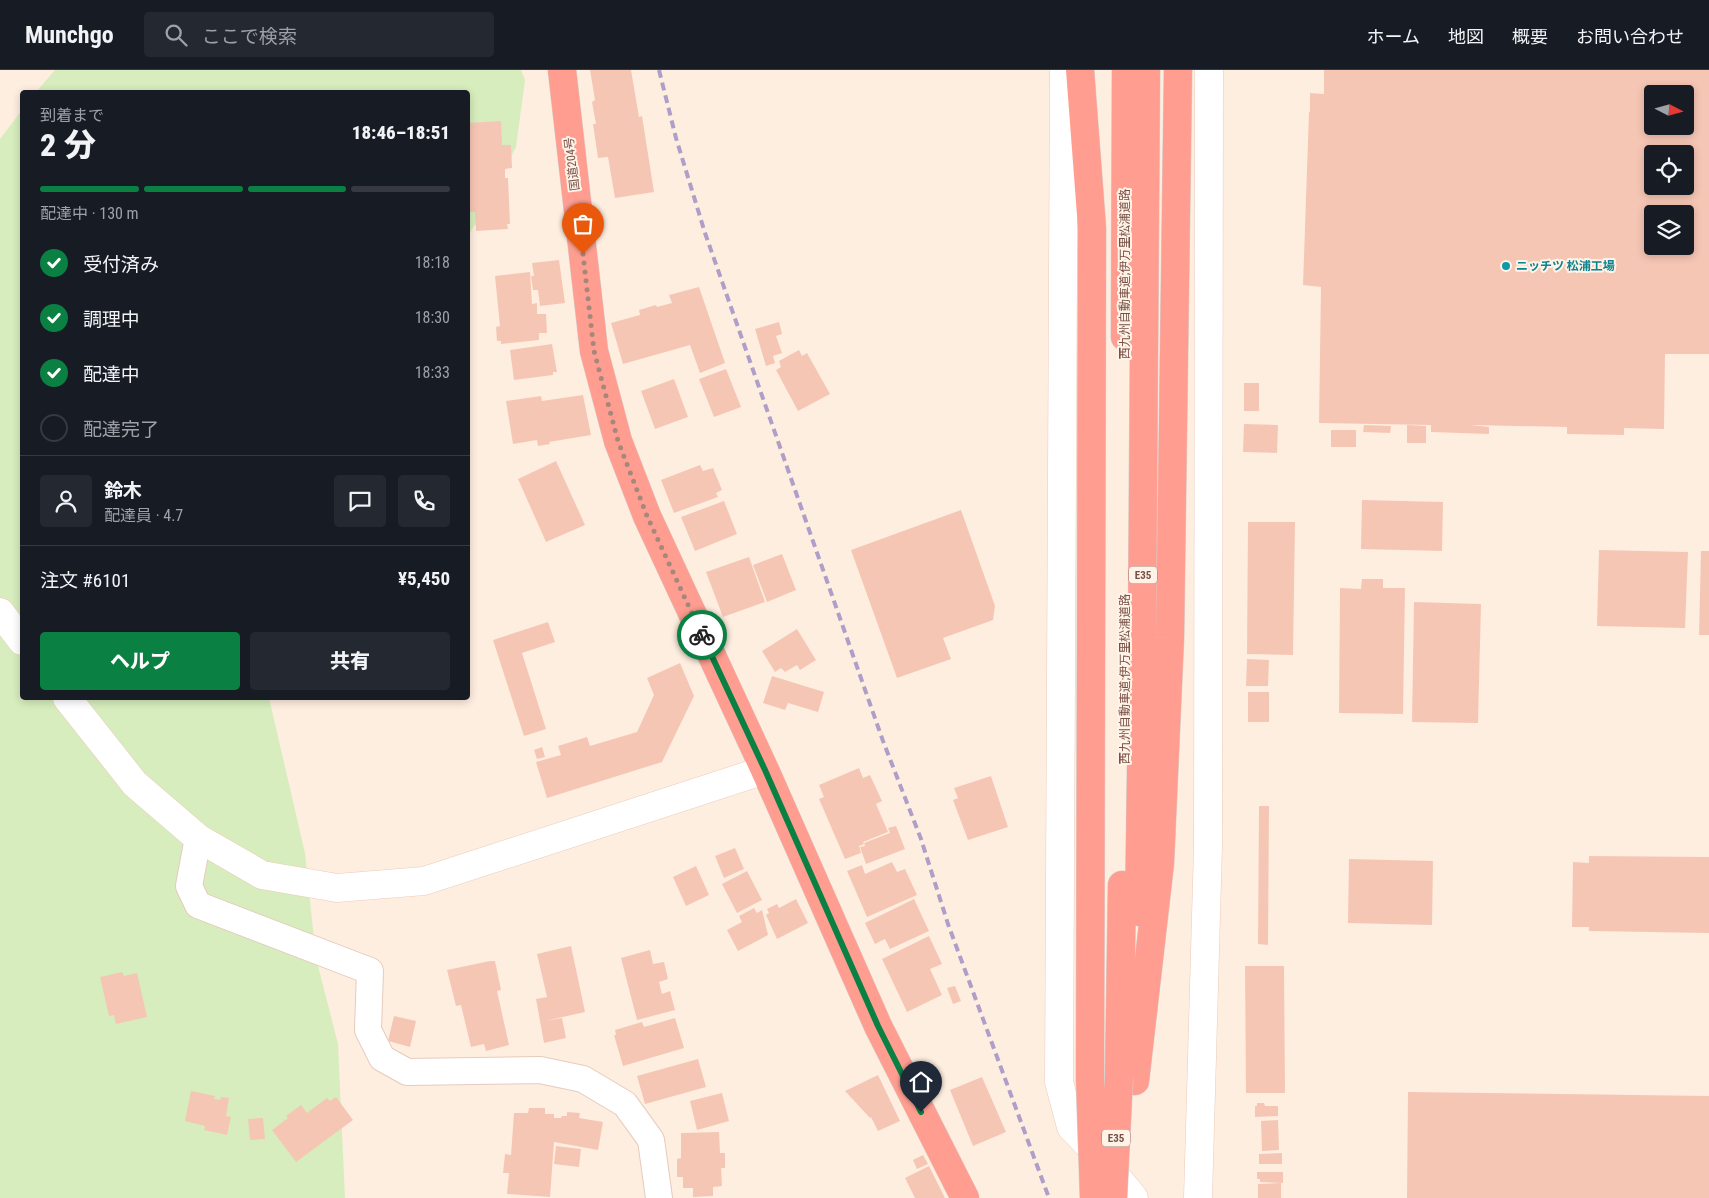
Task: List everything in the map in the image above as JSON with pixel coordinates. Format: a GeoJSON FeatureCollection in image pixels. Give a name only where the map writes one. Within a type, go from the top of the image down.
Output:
{"type":"FeatureCollection","features":[{"type":"Feature","properties":{"kind":"highway","name":"国道204号"},"geometry":{"type":"LineString","coordinates":[[562,70],[594,351],[618,441],[647,516],[765,770],[878,1026],[965,1198]]}},
{"type":"Feature","properties":{"kind":"highway"},"geometry":{"type":"LineString","coordinates":[[1080,70],[1092,228],[1090,1079],[1094,1198]]}},
{"type":"Feature","properties":{"kind":"highway","name":"西九州自動車道;伊万里松浦道路"},"geometry":{"type":"LineString","coordinates":[[1126,70],[1124,776],[1127,1079],[1133,1198]]}},
{"type":"Feature","properties":{"kind":"highway","name":"西九州自動車道;伊万里松浦道路"},"geometry":{"type":"LineString","coordinates":[[1113,1198],[1127,1079],[1142,774],[1146,70]]}},
{"type":"Feature","properties":{"kind":"highway"},"geometry":{"type":"LineString","coordinates":[[1127,1079],[1160,863],[1170,638],[1178,70]]}},
{"type":"Feature","properties":{"kind":"street"},"geometry":{"type":"LineString","coordinates":[[1064,70],[1059,1082],[1071,1127],[1101,1158],[1133,1198]]}},
{"type":"Feature","properties":{"kind":"street"},"geometry":{"type":"LineString","coordinates":[[1198,1198],[1208,846],[1209,70]]}},
{"type":"Feature","properties":{"kind":"street"},"geometry":{"type":"LineString","coordinates":[[0,612],[20,638]]}},
{"type":"Feature","properties":{"kind":"street"},"geometry":{"type":"LineString","coordinates":[[69,700],[135,784],[198,838],[262,874],[337,888],[424,880],[765,770]]}},
{"type":"Feature","properties":{"kind":"street"},"geometry":{"type":"LineString","coordinates":[[198,838],[189,886],[198,904],[370,971],[368,1030],[382,1058],[407,1072],[540,1070],[583,1079],[625,1104],[651,1140],[659,1198]]}},
{"type":"Feature","properties":{"kind":"green space"},"geometry":{"type":"Polygon","coordinates":[[[55,70],[521,70],[525,80],[516,147],[487,205],[470,233],[470,90],[38,90],[55,70]]]}},
{"type":"Feature","properties":{"kind":"green space"},"geometry":{"type":"Polygon","coordinates":[[[20,113],[20,700],[269,700],[305,853],[316,958],[338,1044],[345,1198],[0,1198],[0,139],[20,113]]]}},
{"type":"Feature","properties":{"kind":"building"},"geometry":{"type":"Polygon","coordinates":[[[590,70],[631,70],[639,117],[642,116],[654,192],[615,198],[608,157],[598,158],[593,124],[596,124],[592,102],[595,100],[590,70]]]}},
{"type":"Feature","properties":{"kind":"building","name":"ニッチツ 松浦工場"},"geometry":{"type":"Polygon","coordinates":[[[1324,70],[1709,70],[1709,354],[1665,354],[1664,429],[1624,428],[1624,435],[1567,434],[1567,427],[1470,425],[1489,427],[1489,434],[1431,432],[1431,425],[1319,423],[1321,287],[1303,285],[1310,93],[1324,94],[1324,70]]]}},
{"type":"Feature","properties":{"kind":"building"},"geometry":{"type":"Polygon","coordinates":[[[501,121],[502,145],[511,145],[512,168],[505,169],[505,178],[508,178],[510,224],[507,224],[508,229],[476,231],[475,212],[470,212],[470,123],[501,121]]]}},
{"type":"Feature","properties":{"kind":"building"},"geometry":{"type":"Polygon","coordinates":[[[559,260],[565,303],[540,306],[538,290],[533,290],[531,276],[534,276],[532,263],[559,260]]]}},
{"type":"Feature","properties":{"kind":"building"},"geometry":{"type":"Polygon","coordinates":[[[530,272],[532,304],[537,303],[537,314],[546,314],[547,333],[539,333],[539,340],[501,344],[501,341],[497,341],[496,327],[500,326],[495,276],[530,272]]]}},
{"type":"Feature","properties":{"kind":"building"},"geometry":{"type":"Polygon","coordinates":[[[699,287],[725,363],[700,373],[690,345],[623,364],[611,323],[640,315],[639,310],[672,303],[669,295],[699,287]]]}},
{"type":"Feature","properties":{"kind":"building"},"geometry":{"type":"Polygon","coordinates":[[[779,322],[782,334],[776,336],[782,353],[773,356],[775,363],[766,366],[755,329],[779,322]]]}},
{"type":"Feature","properties":{"kind":"building"},"geometry":{"type":"Polygon","coordinates":[[[552,344],[557,372],[553,372],[553,375],[514,380],[510,350],[552,344]]]}},
{"type":"Feature","properties":{"kind":"building"},"geometry":{"type":"Polygon","coordinates":[[[799,350],[802,356],[807,353],[830,394],[798,411],[776,370],[781,367],[779,361],[799,350]]]}},
{"type":"Feature","properties":{"kind":"building"},"geometry":{"type":"Polygon","coordinates":[[[726,369],[741,407],[714,417],[699,379],[726,369]]]}},
{"type":"Feature","properties":{"kind":"building"},"geometry":{"type":"Polygon","coordinates":[[[674,379],[688,417],[655,429],[641,391],[674,379]]]}},
{"type":"Feature","properties":{"kind":"building"},"geometry":{"type":"Polygon","coordinates":[[[1244,383],[1259,383],[1259,411],[1244,411],[1244,383]]]}},
{"type":"Feature","properties":{"kind":"building"},"geometry":{"type":"Polygon","coordinates":[[[583,395],[591,435],[549,442],[550,444],[538,446],[537,440],[513,444],[506,401],[541,396],[542,401],[583,395]]]}},
{"type":"Feature","properties":{"kind":"building"},"geometry":{"type":"Polygon","coordinates":[[[1244,424],[1278,425],[1277,453],[1243,452],[1244,424]]]}},
{"type":"Feature","properties":{"kind":"building"},"geometry":{"type":"Polygon","coordinates":[[[1364,425],[1391,426],[1390,433],[1363,432],[1364,425]]]}},
{"type":"Feature","properties":{"kind":"building"},"geometry":{"type":"Polygon","coordinates":[[[1407,425],[1426,426],[1426,443],[1407,443],[1407,425]]]}},
{"type":"Feature","properties":{"kind":"building"},"geometry":{"type":"Polygon","coordinates":[[[1331,430],[1356,430],[1356,447],[1331,447],[1331,430]]]}},
{"type":"Feature","properties":{"kind":"building"},"geometry":{"type":"Polygon","coordinates":[[[556,461],[585,525],[546,542],[518,479],[556,461]]]}},
{"type":"Feature","properties":{"kind":"building"},"geometry":{"type":"Polygon","coordinates":[[[700,465],[703,471],[713,468],[722,490],[716,493],[718,497],[674,513],[661,480],[700,465]]]}},
{"type":"Feature","properties":{"kind":"building"},"geometry":{"type":"Polygon","coordinates":[[[1362,500],[1443,502],[1442,551],[1361,549],[1362,500]]]}},
{"type":"Feature","properties":{"kind":"building"},"geometry":{"type":"Polygon","coordinates":[[[724,501],[737,534],[695,551],[681,517],[724,501]]]}},
{"type":"Feature","properties":{"kind":"building"},"geometry":{"type":"Polygon","coordinates":[[[961,510],[995,606],[993,620],[943,638],[951,659],[897,678],[851,550],[961,510]]]}},
{"type":"Feature","properties":{"kind":"building"},"geometry":{"type":"Polygon","coordinates":[[[1248,522],[1295,522],[1293,655],[1247,654],[1248,522]]]}},
{"type":"Feature","properties":{"kind":"building"},"geometry":{"type":"Polygon","coordinates":[[[1599,550],[1688,552],[1685,628],[1597,626],[1599,550]]]}},
{"type":"Feature","properties":{"kind":"building"},"geometry":{"type":"Polygon","coordinates":[[[1701,551],[1709,551],[1709,635],[1699,635],[1701,551]]]}},
{"type":"Feature","properties":{"kind":"building"},"geometry":{"type":"Polygon","coordinates":[[[782,554],[796,590],[767,602],[753,565],[782,554]]]}},
{"type":"Feature","properties":{"kind":"building"},"geometry":{"type":"Polygon","coordinates":[[[749,557],[765,602],[723,617],[706,572],[749,557]]]}},
{"type":"Feature","properties":{"kind":"building"},"geometry":{"type":"Polygon","coordinates":[[[1362,579],[1383,579],[1383,588],[1405,588],[1403,714],[1339,713],[1340,588],[1361,589],[1362,579]]]}},
{"type":"Feature","properties":{"kind":"building"},"geometry":{"type":"Polygon","coordinates":[[[1414,602],[1481,604],[1478,723],[1412,722],[1414,602]]]}},
{"type":"Feature","properties":{"kind":"building"},"geometry":{"type":"Polygon","coordinates":[[[548,622],[555,642],[522,653],[546,729],[524,736],[493,640],[548,622]]]}},
{"type":"Feature","properties":{"kind":"building"},"geometry":{"type":"Polygon","coordinates":[[[797,629],[816,660],[800,670],[797,665],[785,672],[781,668],[775,672],[762,651],[797,629]]]}},
{"type":"Feature","properties":{"kind":"building"},"geometry":{"type":"Polygon","coordinates":[[[1247,659],[1269,660],[1268,686],[1246,686],[1247,659]]]}},
{"type":"Feature","properties":{"kind":"building"},"geometry":{"type":"Polygon","coordinates":[[[680,663],[694,696],[662,762],[547,798],[536,762],[561,755],[558,746],[587,737],[590,746],[637,732],[654,695],[647,678],[680,663]]]}},
{"type":"Feature","properties":{"kind":"building"},"geometry":{"type":"Polygon","coordinates":[[[772,676],[824,692],[818,712],[788,703],[785,710],[763,703],[772,676]]]}},
{"type":"Feature","properties":{"kind":"building"},"geometry":{"type":"Polygon","coordinates":[[[1248,692],[1269,692],[1269,722],[1248,722],[1248,692]]]}},
{"type":"Feature","properties":{"kind":"building"},"geometry":{"type":"Polygon","coordinates":[[[542,747],[545,757],[537,759],[534,750],[542,747]]]}},
{"type":"Feature","properties":{"kind":"building"},"geometry":{"type":"Polygon","coordinates":[[[859,768],[863,778],[870,775],[882,801],[876,804],[888,832],[863,842],[864,844],[859,846],[861,853],[845,859],[819,799],[824,797],[819,785],[859,768]]]}},
{"type":"Feature","properties":{"kind":"building"},"geometry":{"type":"Polygon","coordinates":[[[991,776],[1008,827],[968,840],[953,800],[958,798],[954,788],[991,776]]]}},
{"type":"Feature","properties":{"kind":"building"},"geometry":{"type":"Polygon","coordinates":[[[1259,806],[1269,806],[1268,945],[1258,944],[1259,806]]]}},
{"type":"Feature","properties":{"kind":"building"},"geometry":{"type":"Polygon","coordinates":[[[896,826],[905,849],[866,864],[860,847],[865,846],[864,843],[890,833],[888,828],[896,826]]]}},
{"type":"Feature","properties":{"kind":"building"},"geometry":{"type":"Polygon","coordinates":[[[735,848],[744,869],[724,878],[715,856],[735,848]]]}},
{"type":"Feature","properties":{"kind":"building"},"geometry":{"type":"Polygon","coordinates":[[[1589,856],[1709,857],[1709,933],[1589,931],[1589,927],[1572,927],[1573,862],[1589,863],[1589,856]]]}},
{"type":"Feature","properties":{"kind":"building"},"geometry":{"type":"Polygon","coordinates":[[[1349,859],[1433,861],[1432,925],[1348,923],[1349,859]]]}},
{"type":"Feature","properties":{"kind":"building"},"geometry":{"type":"Polygon","coordinates":[[[892,862],[897,872],[905,869],[917,895],[867,917],[847,871],[862,865],[865,874],[892,862]]]}},
{"type":"Feature","properties":{"kind":"building"},"geometry":{"type":"Polygon","coordinates":[[[696,866],[709,895],[686,906],[673,877],[696,866]]]}},
{"type":"Feature","properties":{"kind":"building"},"geometry":{"type":"Polygon","coordinates":[[[747,871],[762,900],[737,913],[722,884],[747,871]]]}},
{"type":"Feature","properties":{"kind":"building"},"geometry":{"type":"Polygon","coordinates":[[[796,899],[808,923],[777,939],[766,915],[769,913],[767,909],[777,904],[779,908],[796,899]]]}},
{"type":"Feature","properties":{"kind":"building"},"geometry":{"type":"Polygon","coordinates":[[[914,899],[929,931],[890,949],[885,939],[875,944],[865,923],[914,899]]]}},
{"type":"Feature","properties":{"kind":"building"},"geometry":{"type":"Polygon","coordinates":[[[754,908],[757,913],[762,910],[768,935],[738,951],[727,930],[742,922],[739,916],[754,908]]]}},
{"type":"Feature","properties":{"kind":"building"},"geometry":{"type":"Polygon","coordinates":[[[929,936],[942,964],[930,969],[942,995],[907,1012],[882,959],[929,936]]]}},
{"type":"Feature","properties":{"kind":"building"},"geometry":{"type":"Polygon","coordinates":[[[571,946],[585,1012],[545,1021],[562,1018],[566,1038],[544,1043],[536,999],[547,997],[537,954],[571,946]]]}},
{"type":"Feature","properties":{"kind":"building"},"geometry":{"type":"Polygon","coordinates":[[[650,950],[653,964],[664,962],[668,979],[659,982],[662,994],[670,991],[675,1010],[637,1020],[621,958],[650,950]]]}},
{"type":"Feature","properties":{"kind":"building"},"geometry":{"type":"Polygon","coordinates":[[[495,961],[501,990],[497,991],[509,1045],[486,1051],[484,1044],[471,1047],[461,1005],[456,1006],[447,970],[495,961]]]}},
{"type":"Feature","properties":{"kind":"building"},"geometry":{"type":"Polygon","coordinates":[[[1245,966],[1284,966],[1285,1093],[1246,1093],[1245,966]]]}},
{"type":"Feature","properties":{"kind":"building"},"geometry":{"type":"Polygon","coordinates":[[[122,972],[124,976],[137,973],[147,1017],[116,1024],[114,1015],[109,1016],[100,977],[122,972]]]}},
{"type":"Feature","properties":{"kind":"building"},"geometry":{"type":"Polygon","coordinates":[[[955,986],[961,1001],[953,1004],[947,988],[955,986]]]}},
{"type":"Feature","properties":{"kind":"building"},"geometry":{"type":"Polygon","coordinates":[[[394,1016],[416,1021],[410,1047],[388,1041],[394,1016]]]}},
{"type":"Feature","properties":{"kind":"building"},"geometry":{"type":"Polygon","coordinates":[[[675,1018],[684,1048],[623,1066],[614,1035],[616,1035],[615,1030],[642,1022],[644,1027],[675,1018]]]}},
{"type":"Feature","properties":{"kind":"building"},"geometry":{"type":"Polygon","coordinates":[[[698,1059],[706,1087],[645,1104],[637,1076],[698,1059]]]}},
{"type":"Feature","properties":{"kind":"building"},"geometry":{"type":"Polygon","coordinates":[[[878,1075],[900,1121],[878,1131],[871,1117],[845,1091],[878,1075]]]}},
{"type":"Feature","properties":{"kind":"building"},"geometry":{"type":"Polygon","coordinates":[[[982,1077],[1006,1132],[973,1146],[950,1090],[982,1077]]]}},
{"type":"Feature","properties":{"kind":"building"},"geometry":{"type":"Polygon","coordinates":[[[191,1091],[215,1096],[214,1099],[220,1100],[221,1097],[229,1098],[226,1116],[231,1117],[227,1135],[204,1130],[205,1126],[185,1121],[191,1091]]]}},
{"type":"Feature","properties":{"kind":"building"},"geometry":{"type":"Polygon","coordinates":[[[1408,1092],[1709,1096],[1709,1198],[1407,1198],[1408,1092]]]}},
{"type":"Feature","properties":{"kind":"building"},"geometry":{"type":"Polygon","coordinates":[[[722,1093],[729,1121],[697,1130],[690,1101],[722,1093]]]}},
{"type":"Feature","properties":{"kind":"building"},"geometry":{"type":"Polygon","coordinates":[[[336,1097],[353,1120],[296,1162],[272,1130],[301,1105],[307,1113],[327,1098],[330,1101],[336,1097]]]}},
{"type":"Feature","properties":{"kind":"building"},"geometry":{"type":"Polygon","coordinates":[[[1257,1103],[1264,1103],[1265,1106],[1278,1106],[1278,1116],[1255,1117],[1255,1106],[1257,1106],[1257,1103]]]}},
{"type":"Feature","properties":{"kind":"building"},"geometry":{"type":"Polygon","coordinates":[[[529,1108],[545,1108],[545,1114],[554,1114],[554,1118],[567,1116],[567,1112],[580,1113],[579,1118],[603,1122],[598,1150],[554,1142],[550,1197],[507,1194],[509,1173],[503,1173],[505,1154],[511,1155],[514,1113],[528,1113],[529,1108]]]}},
{"type":"Feature","properties":{"kind":"building"},"geometry":{"type":"Polygon","coordinates":[[[263,1118],[265,1139],[250,1140],[248,1119],[263,1118]]]}},
{"type":"Feature","properties":{"kind":"building"},"geometry":{"type":"Polygon","coordinates":[[[1278,1120],[1279,1150],[1262,1151],[1261,1121],[1278,1120]]]}},
{"type":"Feature","properties":{"kind":"building"},"geometry":{"type":"Polygon","coordinates":[[[719,1132],[720,1153],[725,1153],[725,1168],[721,1168],[722,1186],[713,1187],[713,1196],[693,1197],[693,1188],[683,1188],[683,1177],[677,1177],[677,1159],[681,1158],[681,1133],[719,1132]]]}},
{"type":"Feature","properties":{"kind":"building"},"geometry":{"type":"Polygon","coordinates":[[[556,1146],[581,1149],[579,1167],[554,1164],[556,1146]]]}},
{"type":"Feature","properties":{"kind":"building"},"geometry":{"type":"Polygon","coordinates":[[[1282,1153],[1282,1164],[1259,1164],[1259,1154],[1282,1153]]]}},
{"type":"Feature","properties":{"kind":"building"},"geometry":{"type":"Polygon","coordinates":[[[923,1155],[928,1164],[917,1169],[913,1160],[923,1155]]]}},
{"type":"Feature","properties":{"kind":"building"},"geometry":{"type":"Polygon","coordinates":[[[929,1166],[945,1198],[915,1198],[905,1178],[929,1166]]]}},
{"type":"Feature","properties":{"kind":"building"},"geometry":{"type":"Polygon","coordinates":[[[1257,1172],[1283,1172],[1283,1183],[1260,1182],[1260,1179],[1257,1179],[1257,1172]]]}},
{"type":"Feature","properties":{"kind":"building"},"geometry":{"type":"Polygon","coordinates":[[[1281,1183],[1281,1198],[1258,1198],[1258,1184],[1281,1183]]]}},
{"type":"Feature","properties":{"kind":"railway"},"geometry":{"type":"LineString","coordinates":[[659,70],[676,138],[705,233],[883,741],[921,839],[948,924],[1049,1198]]}},
{"type":"Feature","properties":{"kind":"way so far"},"geometry":{"type":"LineString","coordinates":[[583,254],[594,351],[618,441],[647,516],[702,635]]}},
{"type":"Feature","properties":{"kind":"place","name":"ニッチツ 松浦工場"},"geometry":{"type":"Point","coordinates":[1506,266]}},
{"type":"Feature","properties":{"kind":"route"},"geometry":{"type":"LineString","coordinates":[[702,635],[765,770],[878,1026],[921,1112]]}}]}
